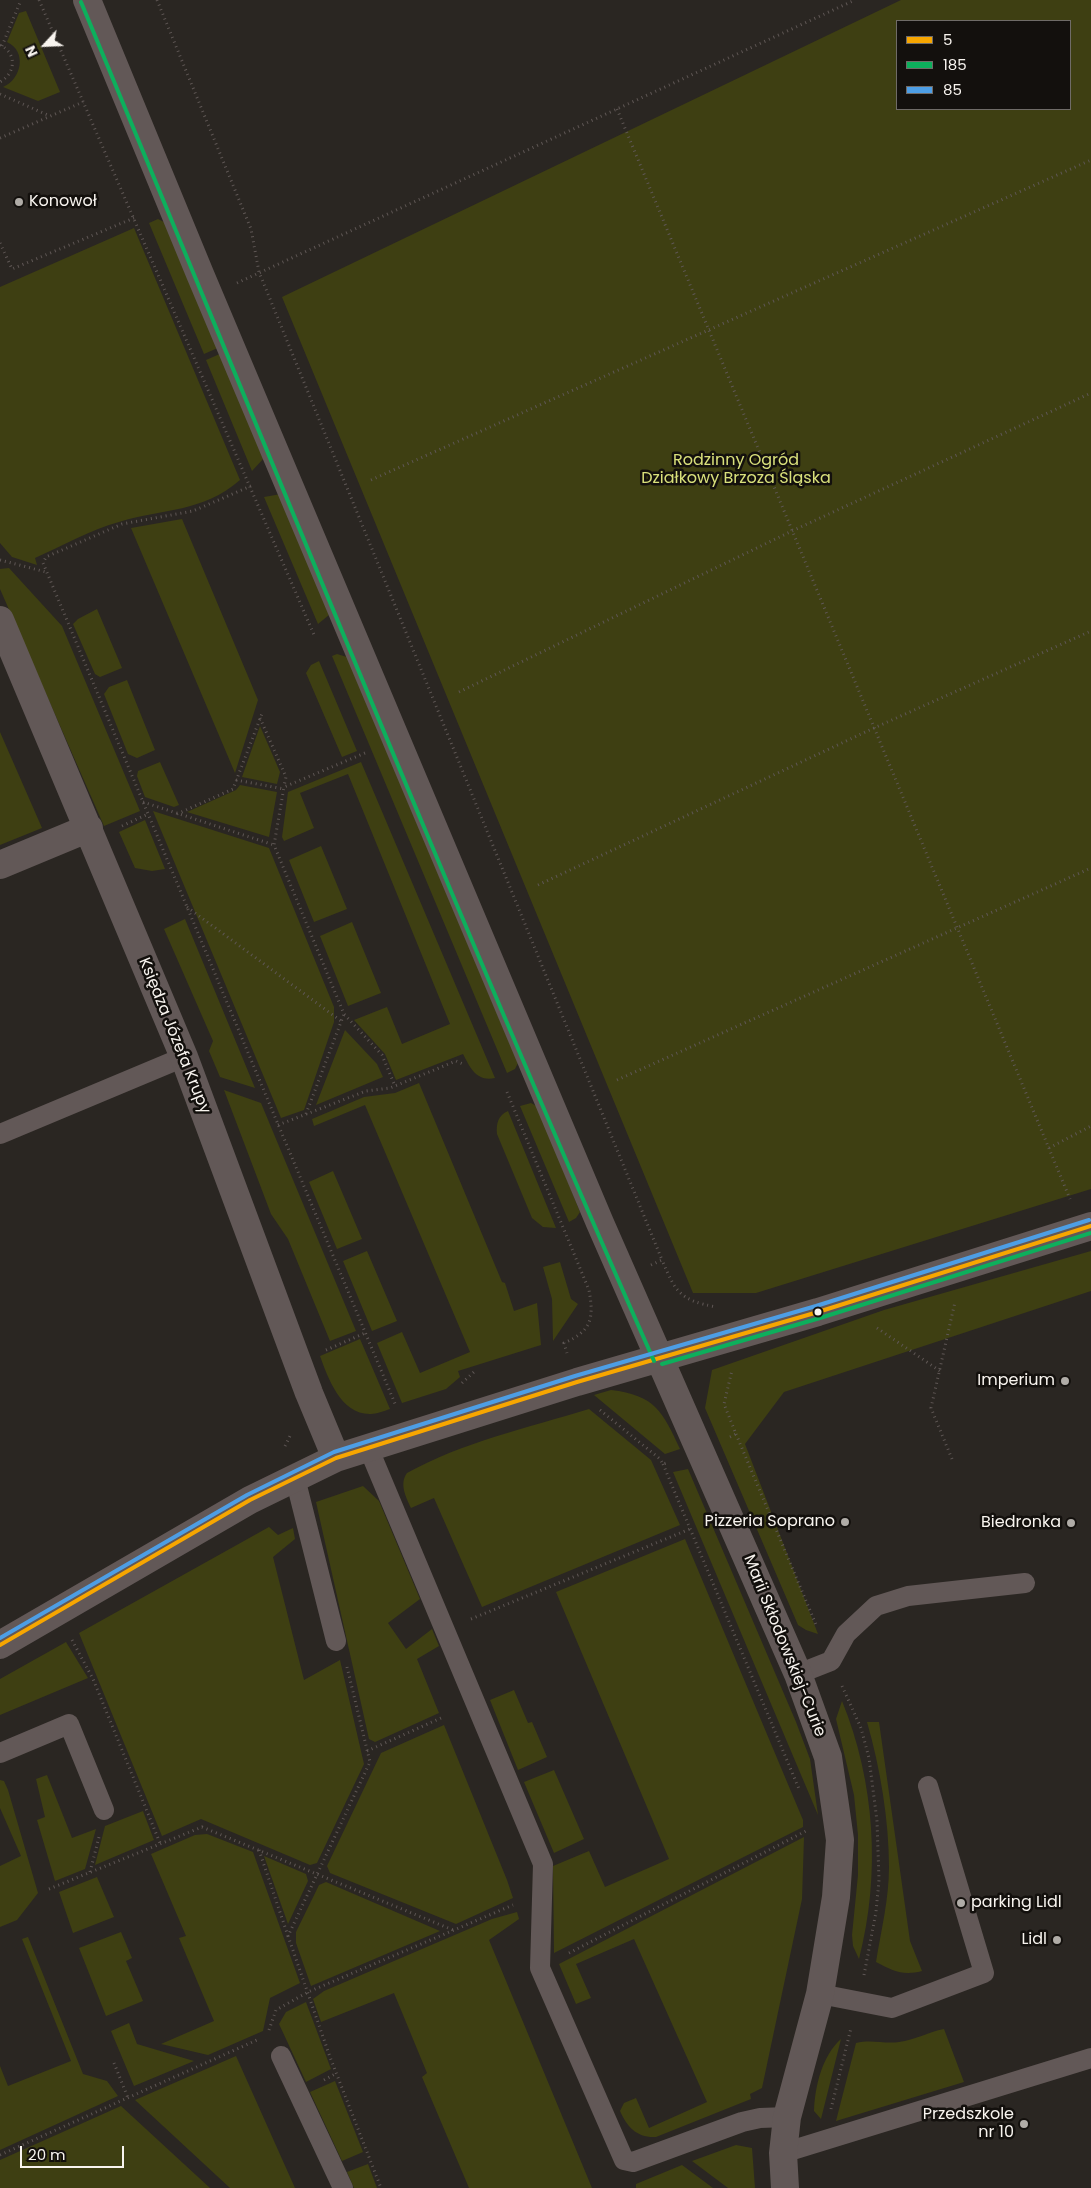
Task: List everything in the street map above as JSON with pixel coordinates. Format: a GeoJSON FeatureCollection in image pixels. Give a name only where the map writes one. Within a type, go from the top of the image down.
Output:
{"type":"FeatureCollection","features":[{"type":"Feature","properties":{"kind":"street","name":"Marii Skłodowskiej-Curie"},"geometry":{"type":"LineString","coordinates":[[87,0],[209,296],[596,1215],[798,1674],[828,1757],[840,1840],[836,1897],[820,1994],[787,2117],[783,2153],[785,2188]]}},
{"type":"Feature","properties":{"kind":"street","name":"Księdza Józefa Krupy"},"geometry":{"type":"LineString","coordinates":[[0,620],[184,1057],[309,1393],[336,1458]]}},
{"type":"Feature","properties":{"kind":"street"},"geometry":{"type":"LineString","coordinates":[[0,865],[89,828]]}},
{"type":"Feature","properties":{"kind":"street"},"geometry":{"type":"LineString","coordinates":[[0,1646],[250,1500],[336,1458],[368,1446],[818,1312],[1091,1226]]}},
{"type":"Feature","properties":{"kind":"lane"},"geometry":{"type":"LineString","coordinates":[[0,1134],[184,1057]]}},
{"type":"Feature","properties":{"kind":"lane"},"geometry":{"type":"LineString","coordinates":[[368,1446],[443,1630],[543,1864],[540,1968],[624,2160],[633,2162],[742,2122],[760,2118],[787,2117]]}},
{"type":"Feature","properties":{"kind":"lane"},"geometry":{"type":"LineString","coordinates":[[295,1478],[336,1641]]}},
{"type":"Feature","properties":{"kind":"lane"},"geometry":{"type":"LineString","coordinates":[[798,1674],[831,1660],[846,1634],[876,1606],[908,1596],[1025,1583]]}},
{"type":"Feature","properties":{"kind":"lane"},"geometry":{"type":"LineString","coordinates":[[0,1753],[69,1724],[104,1810]]}},
{"type":"Feature","properties":{"kind":"lane"},"geometry":{"type":"LineString","coordinates":[[820,1994],[892,2008],[984,1973],[928,1786]]}},
{"type":"Feature","properties":{"kind":"lane"},"geometry":{"type":"LineString","coordinates":[[282,2056],[343,2188]]}},
{"type":"Feature","properties":{"kind":"lane"},"geometry":{"type":"LineString","coordinates":[[783,2153],[1091,2058]]}},
{"type":"Feature","properties":{"kind":"path"},"geometry":{"type":"LineString","coordinates":[[0,82],[7,78],[13,67],[11,54],[1,45],[21,0]]}},
{"type":"Feature","properties":{"kind":"path"},"geometry":{"type":"LineString","coordinates":[[39,0],[316,639]]}},
{"type":"Feature","properties":{"kind":"path"},"geometry":{"type":"LineString","coordinates":[[157,0],[251,229],[259,272],[662,1260],[675,1289],[686,1298],[716,1307],[725,1305]]}},
{"type":"Feature","properties":{"kind":"path"},"geometry":{"type":"LineString","coordinates":[[209,296],[855,0]]}},
{"type":"Feature","properties":{"kind":"path"},"geometry":{"type":"LineString","coordinates":[[0,94],[50,116]]}},
{"type":"Feature","properties":{"kind":"path"},"geometry":{"type":"LineString","coordinates":[[0,138],[83,102]]}},
{"type":"Feature","properties":{"kind":"path"},"geometry":{"type":"LineString","coordinates":[[616,109],[1072,1204]]}},
{"type":"Feature","properties":{"kind":"path"},"geometry":{"type":"LineString","coordinates":[[371,480],[1091,160]]}},
{"type":"Feature","properties":{"kind":"path"},"geometry":{"type":"LineString","coordinates":[[0,243],[12,269],[134,218]]}},
{"type":"Feature","properties":{"kind":"path"},"geometry":{"type":"LineString","coordinates":[[459,692],[792,531],[1091,394]]}},
{"type":"Feature","properties":{"kind":"path"},"geometry":{"type":"LineString","coordinates":[[251,486],[194,511],[122,524],[46,557],[43,563],[398,1411]]}},
{"type":"Feature","properties":{"kind":"path"},"geometry":{"type":"LineString","coordinates":[[0,560],[46,572]]}},
{"type":"Feature","properties":{"kind":"path"},"geometry":{"type":"LineString","coordinates":[[538,885],[874,728],[1091,631]]}},
{"type":"Feature","properties":{"kind":"path"},"geometry":{"type":"LineString","coordinates":[[177,814],[233,789],[263,711]]}},
{"type":"Feature","properties":{"kind":"path"},"geometry":{"type":"LineString","coordinates":[[260,717],[286,777],[274,844],[344,1014],[382,1056],[394,1086]]}},
{"type":"Feature","properties":{"kind":"path"},"geometry":{"type":"LineString","coordinates":[[362,745],[369,762]]}},
{"type":"Feature","properties":{"kind":"path"},"geometry":{"type":"LineString","coordinates":[[236,780],[284,788],[366,753]]}},
{"type":"Feature","properties":{"kind":"path"},"geometry":{"type":"LineString","coordinates":[[143,802],[274,844]]}},
{"type":"Feature","properties":{"kind":"path"},"geometry":{"type":"LineString","coordinates":[[119,827],[148,814]]}},
{"type":"Feature","properties":{"kind":"path"},"geometry":{"type":"LineString","coordinates":[[617,1080],[1091,868]]}},
{"type":"Feature","properties":{"kind":"path"},"geometry":{"type":"LineString","coordinates":[[187,907],[341,1021]]}},
{"type":"Feature","properties":{"kind":"path"},"geometry":{"type":"LineString","coordinates":[[306,1114],[344,1014]]}},
{"type":"Feature","properties":{"kind":"path"},"geometry":{"type":"LineString","coordinates":[[278,1125],[366,1091],[394,1086],[456,1061],[463,1064]]}},
{"type":"Feature","properties":{"kind":"path"},"geometry":{"type":"LineString","coordinates":[[507,1091],[589,1290],[592,1307],[589,1324],[579,1336],[564,1343]]}},
{"type":"Feature","properties":{"kind":"path"},"geometry":{"type":"LineString","coordinates":[[1049,1148],[1091,1126]]}},
{"type":"Feature","properties":{"kind":"path"},"geometry":{"type":"LineString","coordinates":[[648,1266],[662,1260]]}},
{"type":"Feature","properties":{"kind":"path"},"geometry":{"type":"LineString","coordinates":[[952,1459],[931,1408],[961,1267]]}},
{"type":"Feature","properties":{"kind":"path"},"geometry":{"type":"LineString","coordinates":[[874,1326],[940,1371]]}},
{"type":"Feature","properties":{"kind":"path"},"geometry":{"type":"LineString","coordinates":[[322,1351],[365,1333]]}},
{"type":"Feature","properties":{"kind":"path"},"geometry":{"type":"LineString","coordinates":[[722,1440],[736,1434],[724,1404],[732,1370],[739,1365]]}},
{"type":"Feature","properties":{"kind":"path"},"geometry":{"type":"LineString","coordinates":[[597,1407],[660,1459],[801,1795]]}},
{"type":"Feature","properties":{"kind":"path"},"geometry":{"type":"LineString","coordinates":[[662,1464],[671,1461]]}},
{"type":"Feature","properties":{"kind":"path"},"geometry":{"type":"LineString","coordinates":[[443,1630],[690,1529]]}},
{"type":"Feature","properties":{"kind":"path"},"geometry":{"type":"LineString","coordinates":[[68,1632],[94,1679],[160,1843]]}},
{"type":"Feature","properties":{"kind":"path"},"geometry":{"type":"LineString","coordinates":[[288,1936],[370,1762],[344,1657],[336,1641]]}},
{"type":"Feature","properties":{"kind":"path"},"geometry":{"type":"LineString","coordinates":[[367,1751],[441,1718]]}},
{"type":"Feature","properties":{"kind":"path"},"geometry":{"type":"LineString","coordinates":[[90,1873],[104,1810]]}},
{"type":"Feature","properties":{"kind":"path"},"geometry":{"type":"LineString","coordinates":[[49,1889],[202,1826],[454,1931]]}},
{"type":"Feature","properties":{"kind":"path"},"geometry":{"type":"LineString","coordinates":[[540,1968],[810,1830],[811,1839]]}},
{"type":"Feature","properties":{"kind":"path"},"geometry":{"type":"LineString","coordinates":[[259,1850],[308,1992],[381,2188]]}},
{"type":"Feature","properties":{"kind":"path"},"geometry":{"type":"LineString","coordinates":[[267,2035],[276,2010],[308,1992],[515,1904]]}},
{"type":"Feature","properties":{"kind":"path"},"geometry":{"type":"LineString","coordinates":[[823,2142],[851,2027]]}},
{"type":"Feature","properties":{"kind":"path"},"geometry":{"type":"LineString","coordinates":[[0,2155],[258,2039]]}},
{"type":"Feature","properties":{"kind":"path"},"geometry":{"type":"LineString","coordinates":[[114,2063],[128,2098]]}},
{"type":"Feature","properties":{"kind":"green space","name":"Rodzinny Ogród Działkowy Brzoza Śląska"},"geometry":{"type":"Polygon","coordinates":[[[901,0],[1091,0],[1091,1189],[756,1293],[693,1293],[282,297],[901,0]]]}},
{"type":"Feature","properties":{"kind":"green space"},"geometry":{"type":"Polygon","coordinates":[[[26,11],[60,92],[38,101],[3,87],[18,72],[20,58],[13,46],[7,42],[19,13],[26,11]]]}},
{"type":"Feature","properties":{"kind":"green space"},"geometry":{"type":"Polygon","coordinates":[[[158,219],[166,223],[220,347],[204,354],[149,223],[158,219]]]}},
{"type":"Feature","properties":{"kind":"green space"},"geometry":{"type":"Polygon","coordinates":[[[134,228],[240,480],[226,491],[197,504],[108,525],[35,558],[37,565],[12,557],[0,543],[0,287],[134,228]]]}},
{"type":"Feature","properties":{"kind":"green space"},"geometry":{"type":"Polygon","coordinates":[[[222,353],[264,458],[252,471],[206,360],[222,353]]]}},
{"type":"Feature","properties":{"kind":"green space"},"geometry":{"type":"Polygon","coordinates":[[[281,494],[329,615],[318,624],[264,497],[281,494]]]}},
{"type":"Feature","properties":{"kind":"green space"},"geometry":{"type":"Polygon","coordinates":[[[182,519],[258,700],[235,773],[131,528],[182,519]]]}},
{"type":"Feature","properties":{"kind":"green space"},"geometry":{"type":"Polygon","coordinates":[[[9,568],[62,626],[140,811],[104,826],[0,589],[0,569],[9,568]]]}},
{"type":"Feature","properties":{"kind":"green space"},"geometry":{"type":"Polygon","coordinates":[[[97,609],[122,668],[100,677],[95,674],[73,624],[78,619],[97,609]]]}},
{"type":"Feature","properties":{"kind":"green space"},"geometry":{"type":"Polygon","coordinates":[[[337,654],[347,657],[518,1063],[515,1069],[507,1073],[332,656],[337,654]]]}},
{"type":"Feature","properties":{"kind":"green space"},"geometry":{"type":"Polygon","coordinates":[[[319,661],[357,751],[342,757],[306,673],[311,665],[319,661]]]}},
{"type":"Feature","properties":{"kind":"green space"},"geometry":{"type":"Polygon","coordinates":[[[127,680],[155,750],[137,758],[128,754],[104,694],[109,687],[127,680]]]}},
{"type":"Feature","properties":{"kind":"green space"},"geometry":{"type":"Polygon","coordinates":[[[260,726],[280,772],[277,784],[242,777],[260,726]]]}},
{"type":"Feature","properties":{"kind":"green space"},"geometry":{"type":"Polygon","coordinates":[[[0,732],[42,828],[0,845],[0,732]]]}},
{"type":"Feature","properties":{"kind":"green space"},"geometry":{"type":"Polygon","coordinates":[[[160,762],[179,805],[174,807],[145,797],[137,776],[138,771],[160,762]]]}},
{"type":"Feature","properties":{"kind":"green space"},"geometry":{"type":"Polygon","coordinates":[[[361,762],[495,1078],[483,1078],[475,1073],[463,1054],[396,1080],[385,1054],[354,1020],[387,1007],[402,1044],[450,1024],[348,774],[300,793],[314,828],[284,841],[282,837],[288,792],[361,762]]]}},
{"type":"Feature","properties":{"kind":"green space"},"geometry":{"type":"Polygon","coordinates":[[[240,785],[277,792],[269,837],[187,812],[236,790],[240,785]]]}},
{"type":"Feature","properties":{"kind":"green space"},"geometry":{"type":"Polygon","coordinates":[[[153,811],[269,848],[334,1007],[334,1022],[304,1110],[281,1118],[153,811]]]}},
{"type":"Feature","properties":{"kind":"green space"},"geometry":{"type":"Polygon","coordinates":[[[145,820],[165,869],[152,871],[135,868],[119,832],[145,820]]]}},
{"type":"Feature","properties":{"kind":"green space"},"geometry":{"type":"Polygon","coordinates":[[[321,846],[347,909],[314,922],[289,860],[321,846]]]}},
{"type":"Feature","properties":{"kind":"green space"},"geometry":{"type":"Polygon","coordinates":[[[185,919],[255,1088],[220,1077],[209,1051],[213,1041],[164,929],[185,919]]]}},
{"type":"Feature","properties":{"kind":"green space"},"geometry":{"type":"Polygon","coordinates":[[[352,922],[381,993],[348,1006],[320,936],[352,922]]]}},
{"type":"Feature","properties":{"kind":"green space"},"geometry":{"type":"Polygon","coordinates":[[[345,1030],[377,1064],[383,1077],[316,1105],[345,1030]]]}},
{"type":"Feature","properties":{"kind":"green space"},"geometry":{"type":"Polygon","coordinates":[[[419,1083],[502,1282],[505,1283],[514,1311],[537,1303],[541,1345],[458,1371],[460,1377],[446,1389],[402,1403],[377,1343],[402,1332],[420,1373],[470,1352],[365,1105],[314,1126],[312,1119],[364,1097],[395,1093],[419,1083]]]}},
{"type":"Feature","properties":{"kind":"green space"},"geometry":{"type":"Polygon","coordinates":[[[224,1090],[261,1103],[356,1331],[330,1341],[288,1239],[271,1214],[224,1090]]]}},
{"type":"Feature","properties":{"kind":"green space"},"geometry":{"type":"Polygon","coordinates":[[[531,1103],[538,1107],[580,1212],[576,1218],[569,1222],[520,1106],[531,1103]]]}},
{"type":"Feature","properties":{"kind":"green space"},"geometry":{"type":"Polygon","coordinates":[[[508,1111],[556,1228],[543,1227],[532,1218],[497,1134],[498,1120],[508,1111]]]}},
{"type":"Feature","properties":{"kind":"green space"},"geometry":{"type":"Polygon","coordinates":[[[333,1171],[362,1239],[337,1249],[309,1182],[333,1171]]]}},
{"type":"Feature","properties":{"kind":"green space"},"geometry":{"type":"Polygon","coordinates":[[[367,1251],[397,1321],[372,1331],[343,1261],[367,1251]]]}},
{"type":"Feature","properties":{"kind":"green space"},"geometry":{"type":"Polygon","coordinates":[[[1091,1251],[1091,1291],[784,1392],[745,1444],[818,1634],[798,1625],[705,1408],[712,1370],[884,1310],[1091,1251]]]}},
{"type":"Feature","properties":{"kind":"green space"},"geometry":{"type":"Polygon","coordinates":[[[560,1262],[571,1299],[578,1304],[553,1341],[552,1299],[543,1267],[560,1262]]]}},
{"type":"Feature","properties":{"kind":"green space"},"geometry":{"type":"Polygon","coordinates":[[[360,1339],[390,1409],[378,1413],[361,1413],[344,1402],[337,1394],[320,1356],[360,1339]]]}},
{"type":"Feature","properties":{"kind":"green space"},"geometry":{"type":"Polygon","coordinates":[[[611,1390],[626,1392],[648,1401],[662,1415],[680,1449],[665,1454],[594,1395],[611,1390]]]}},
{"type":"Feature","properties":{"kind":"green space"},"geometry":{"type":"Polygon","coordinates":[[[589,1409],[651,1460],[680,1525],[482,1607],[434,1498],[411,1508],[403,1486],[407,1473],[428,1462],[473,1444],[589,1409]]]}},
{"type":"Feature","properties":{"kind":"green space"},"geometry":{"type":"Polygon","coordinates":[[[688,1469],[810,1759],[818,1815],[673,1472],[688,1469]]]}},
{"type":"Feature","properties":{"kind":"green space"},"geometry":{"type":"Polygon","coordinates":[[[363,1486],[379,1501],[420,1599],[388,1623],[406,1649],[432,1629],[439,1646],[417,1659],[439,1713],[375,1742],[369,1739],[316,1502],[363,1486]]]}},
{"type":"Feature","properties":{"kind":"green space"},"geometry":{"type":"Polygon","coordinates":[[[269,1527],[278,1535],[293,1528],[295,1539],[273,1557],[304,1680],[340,1660],[364,1764],[317,1863],[310,1865],[201,1819],[162,1836],[79,1633],[269,1527]]]}},
{"type":"Feature","properties":{"kind":"green space"},"geometry":{"type":"Polygon","coordinates":[[[685,1539],[803,1820],[803,1827],[554,1953],[553,1866],[589,1851],[605,1887],[669,1859],[556,1592],[685,1539]]]}},
{"type":"Feature","properties":{"kind":"green space"},"geometry":{"type":"Polygon","coordinates":[[[66,1642],[88,1678],[0,1715],[0,1679],[66,1642]]]}},
{"type":"Feature","properties":{"kind":"green space"},"geometry":{"type":"Polygon","coordinates":[[[514,1690],[528,1723],[532,1722],[547,1757],[518,1770],[490,1700],[514,1690]]]}},
{"type":"Feature","properties":{"kind":"green space"},"geometry":{"type":"Polygon","coordinates":[[[842,1701],[862,1764],[868,1796],[871,1829],[870,1894],[866,1927],[859,1959],[853,1946],[852,1935],[858,1875],[858,1835],[854,1795],[836,1719],[842,1701]]]}},
{"type":"Feature","properties":{"kind":"green space"},"geometry":{"type":"Polygon","coordinates":[[[867,1722],[879,1722],[910,1941],[922,1971],[898,1972],[876,1962],[888,1891],[889,1849],[883,1794],[867,1722]]]}},
{"type":"Feature","properties":{"kind":"green space"},"geometry":{"type":"Polygon","coordinates":[[[444,1725],[513,1898],[456,1924],[330,1873],[327,1866],[381,1753],[444,1725]]]}},
{"type":"Feature","properties":{"kind":"green space"},"geometry":{"type":"Polygon","coordinates":[[[554,1770],[584,1839],[554,1853],[524,1782],[554,1770]]]}},
{"type":"Feature","properties":{"kind":"green space"},"geometry":{"type":"Polygon","coordinates":[[[47,1775],[72,1838],[96,1829],[85,1869],[55,1881],[37,1820],[45,1817],[36,1779],[47,1775]]]}},
{"type":"Feature","properties":{"kind":"green space"},"geometry":{"type":"Polygon","coordinates":[[[0,1780],[4,1781],[8,1790],[38,1893],[17,1920],[0,1927],[0,1866],[21,1856],[0,1808],[0,1780]]]}},
{"type":"Feature","properties":{"kind":"green space"},"geometry":{"type":"Polygon","coordinates":[[[143,1811],[154,1840],[95,1865],[105,1826],[143,1811]]]}},
{"type":"Feature","properties":{"kind":"green space"},"geometry":{"type":"Polygon","coordinates":[[[207,1834],[253,1852],[300,1983],[270,1998],[263,2031],[208,2055],[161,2044],[214,2021],[179,1938],[186,1936],[151,1854],[195,1835],[207,1834]]]}},
{"type":"Feature","properties":{"kind":"green space"},"geometry":{"type":"Polygon","coordinates":[[[804,1837],[802,1899],[762,2088],[750,2094],[751,2099],[656,2137],[643,2136],[629,2127],[626,2122],[620,2111],[624,2103],[636,2098],[649,2128],[707,2102],[634,1939],[576,1964],[591,1998],[576,2004],[559,1964],[804,1837]]]}},
{"type":"Feature","properties":{"kind":"green space"},"geometry":{"type":"Polygon","coordinates":[[[264,1856],[306,1874],[308,1881],[288,1924],[264,1856]]]}},
{"type":"Feature","properties":{"kind":"green space"},"geometry":{"type":"Polygon","coordinates":[[[97,1877],[114,1917],[73,1933],[59,1892],[97,1877]]]}},
{"type":"Feature","properties":{"kind":"green space"},"geometry":{"type":"Polygon","coordinates":[[[326,1882],[440,1931],[311,1986],[296,1943],[296,1932],[319,1885],[326,1882]]]}},
{"type":"Feature","properties":{"kind":"green space"},"geometry":{"type":"Polygon","coordinates":[[[517,1912],[519,1919],[489,1940],[592,2188],[469,2188],[422,2077],[427,2073],[394,1993],[321,2022],[313,1999],[324,1991],[492,1919],[517,1912]]]}},
{"type":"Feature","properties":{"kind":"green space"},"geometry":{"type":"Polygon","coordinates":[[[121,1932],[132,1958],[126,1961],[143,2001],[106,2016],[79,1948],[121,1932]]]}},
{"type":"Feature","properties":{"kind":"green space"},"geometry":{"type":"Polygon","coordinates":[[[28,1937],[83,2074],[107,2081],[118,2096],[0,2150],[0,2066],[8,2086],[71,2061],[22,1939],[28,1937]]]}},
{"type":"Feature","properties":{"kind":"green space"},"geometry":{"type":"Polygon","coordinates":[[[306,2002],[331,2069],[306,2082],[279,2024],[286,2012],[306,2002]]]}},
{"type":"Feature","properties":{"kind":"green space"},"geometry":{"type":"Polygon","coordinates":[[[129,2023],[137,2044],[194,2061],[134,2086],[111,2031],[129,2023]]]}},
{"type":"Feature","properties":{"kind":"green space"},"geometry":{"type":"Polygon","coordinates":[[[944,2029],[964,2082],[836,2121],[856,2043],[867,2041],[899,2042],[944,2029]]]}},
{"type":"Feature","properties":{"kind":"green space"},"geometry":{"type":"Polygon","coordinates":[[[841,2039],[821,2119],[814,2111],[818,2082],[824,2063],[834,2046],[841,2039]]]}},
{"type":"Feature","properties":{"kind":"green space"},"geometry":{"type":"Polygon","coordinates":[[[236,2056],[295,2188],[230,2188],[135,2100],[236,2056]]]}},
{"type":"Feature","properties":{"kind":"green space"},"geometry":{"type":"Polygon","coordinates":[[[335,2081],[363,2152],[342,2161],[310,2092],[335,2081]]]}},
{"type":"Feature","properties":{"kind":"green space"},"geometry":{"type":"Polygon","coordinates":[[[121,2106],[210,2188],[0,2188],[0,2160],[121,2106]]]}},
{"type":"Feature","properties":{"kind":"green space"},"geometry":{"type":"Polygon","coordinates":[[[736,2145],[752,2148],[755,2188],[728,2188],[692,2161],[736,2145]]]}},
{"type":"Feature","properties":{"kind":"green space"},"geometry":{"type":"Polygon","coordinates":[[[368,2164],[377,2188],[354,2188],[347,2172],[368,2164]]]}},
{"type":"Feature","properties":{"kind":"green space"},"geometry":{"type":"Polygon","coordinates":[[[682,2165],[713,2188],[636,2188],[636,2184],[682,2165]]]}},
{"type":"Feature","properties":{"kind":"transit line","name":"185"},"geometry":{"type":"LineString","coordinates":[[81,2],[435,853],[654,1361]]}},
{"type":"Feature","properties":{"kind":"transit line","name":"85"},"geometry":{"type":"LineString","coordinates":[[0,1638],[247,1495],[334,1452],[575,1376],[816,1306],[1089,1220]]}},
{"type":"Feature","properties":{"kind":"transit line","name":"5"},"geometry":{"type":"LineString","coordinates":[[0,1645],[250,1500],[336,1458],[577,1382],[818,1312],[1091,1226]]}},
{"type":"Feature","properties":{"kind":"transit line","name":"185"},"geometry":{"type":"LineString","coordinates":[[662,1364],[820,1318],[1091,1233]]}},
{"type":"Feature","properties":{"kind":"place","name":"Konowoł"},"geometry":{"type":"Point","coordinates":[19,202]}},
{"type":"Feature","properties":{"kind":"place","name":"Imperium"},"geometry":{"type":"Point","coordinates":[1065,1381]}},
{"type":"Feature","properties":{"kind":"place","name":"Pizzeria Soprano"},"geometry":{"type":"Point","coordinates":[845,1522]}},
{"type":"Feature","properties":{"kind":"place","name":"Biedronka"},"geometry":{"type":"Point","coordinates":[1071,1523]}},
{"type":"Feature","properties":{"kind":"place","name":"parking Lidl"},"geometry":{"type":"Point","coordinates":[961,1903]}},
{"type":"Feature","properties":{"kind":"place","name":"Lidl"},"geometry":{"type":"Point","coordinates":[1057,1940]}},
{"type":"Feature","properties":{"kind":"place","name":"Przedszkole nr 10"},"geometry":{"type":"Point","coordinates":[1024,2124]}}]}
